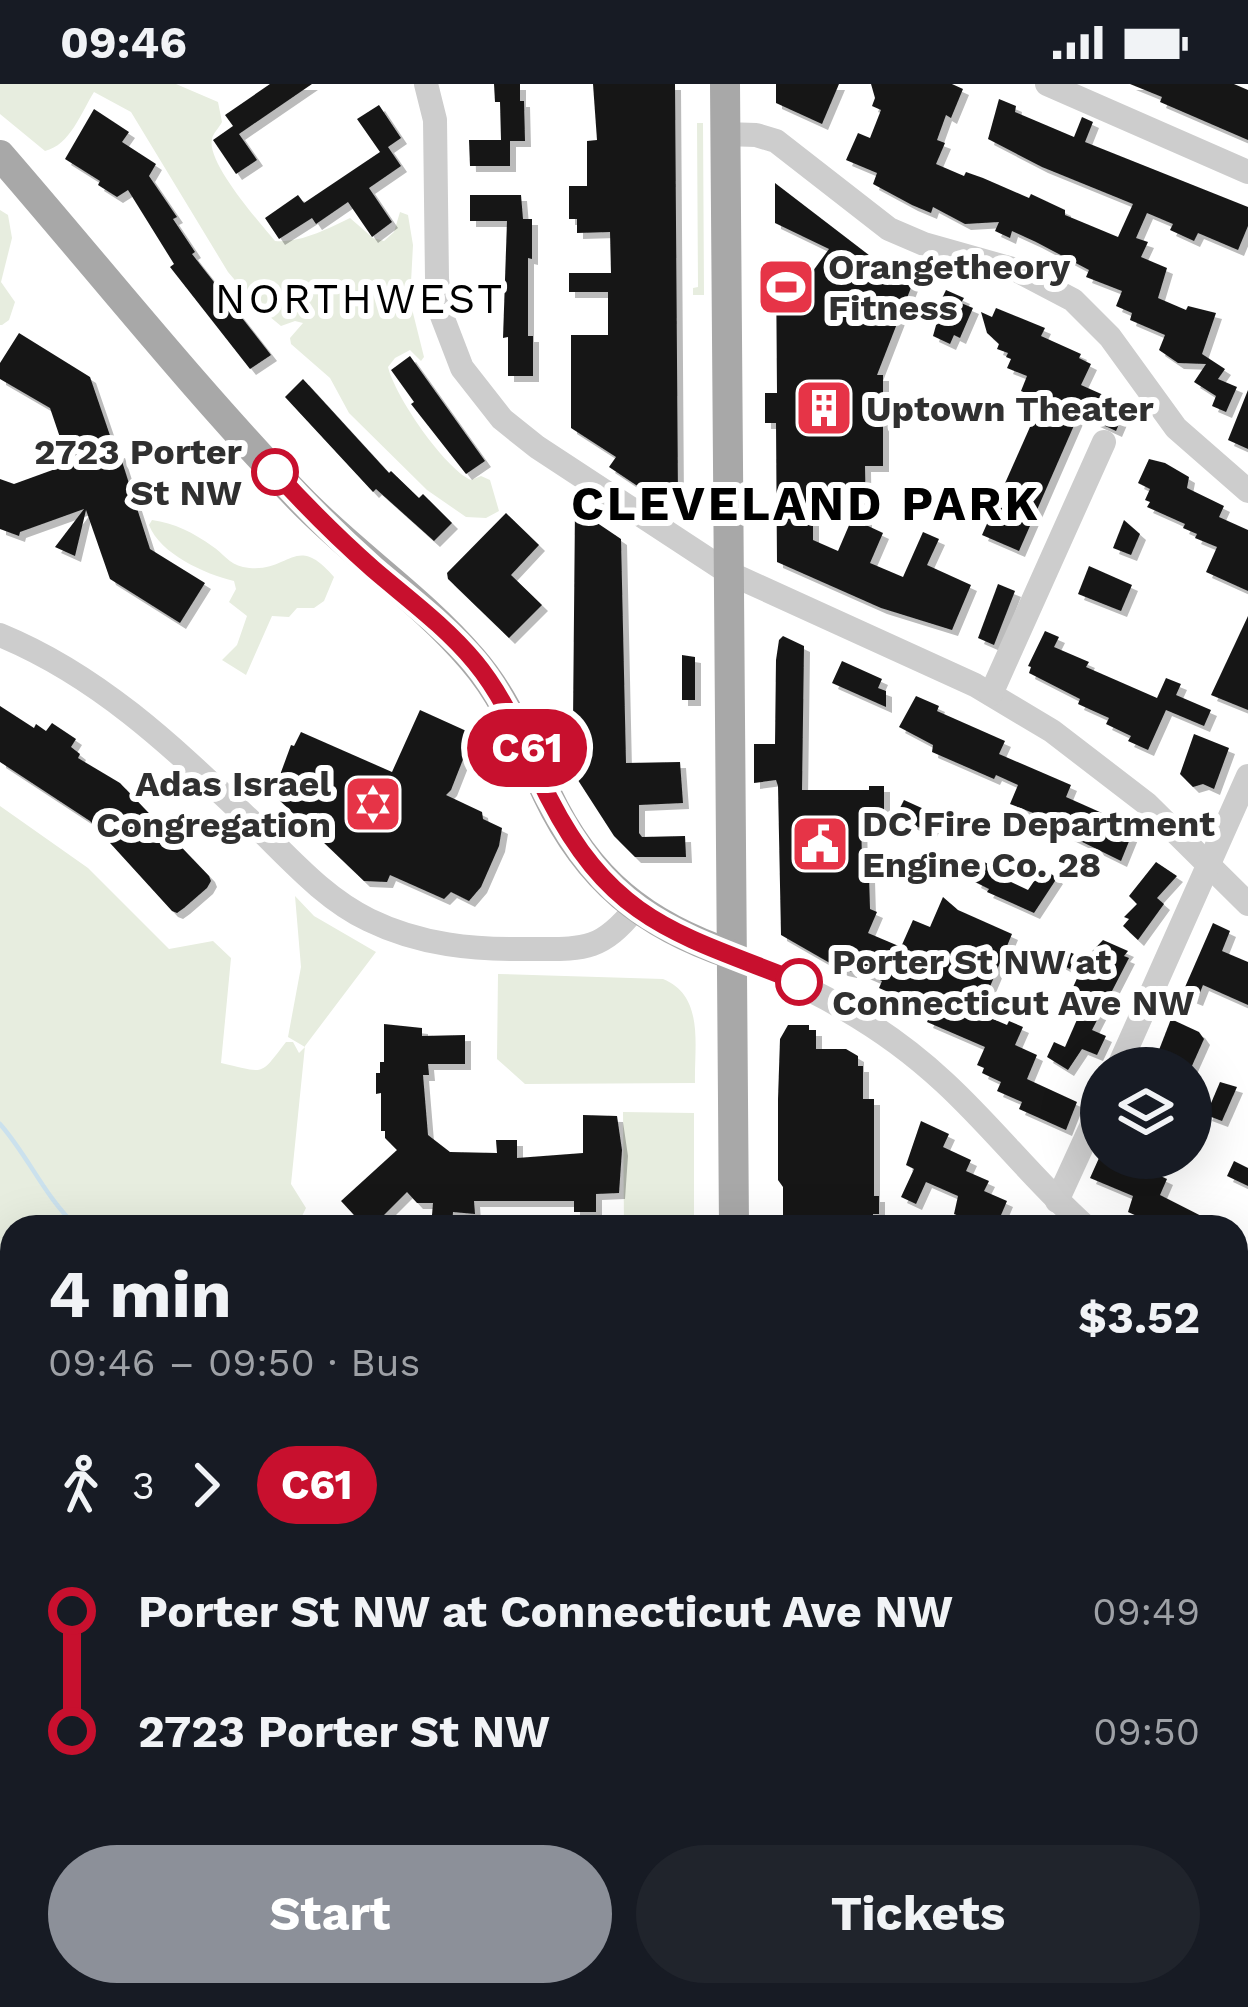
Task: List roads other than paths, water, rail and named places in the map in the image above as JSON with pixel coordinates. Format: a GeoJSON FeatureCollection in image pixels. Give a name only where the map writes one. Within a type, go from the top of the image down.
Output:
{"type":"FeatureCollection","features":[{"type":"Feature","properties":{"kind":"main road"},"geometry":{"type":"LineString","coordinates":[[725,84],[734,1215]]}},
{"type":"Feature","properties":{"kind":"main road"},"geometry":{"type":"LineString","coordinates":[[0,155],[286,484],[475,662],[503,701],[576,843],[635,909],[676,934],[733,956]]}},
{"type":"Feature","properties":{"kind":"street"},"geometry":{"type":"LineString","coordinates":[[427,84],[435,120],[438,297],[462,368],[492,408],[525,438],[729,573],[992,694],[1100,765],[1210,862],[1248,904]]}},
{"type":"Feature","properties":{"kind":"street"},"geometry":{"type":"LineString","coordinates":[[1047,84],[1248,172]]}},
{"type":"Feature","properties":{"kind":"street"},"geometry":{"type":"LineString","coordinates":[[725,134],[776,141],[889,229],[1016,270],[1072,300],[1110,337],[1176,428],[1248,491]]}},
{"type":"Feature","properties":{"kind":"street"},"geometry":{"type":"LineString","coordinates":[[992,694],[1104,442]]}},
{"type":"Feature","properties":{"kind":"street"},"geometry":{"type":"LineString","coordinates":[[0,634],[72,669],[115,699],[323,890],[368,920],[464,948],[580,949],[609,938],[635,909]]}},
{"type":"Feature","properties":{"kind":"street"},"geometry":{"type":"LineString","coordinates":[[1127,1047],[1248,776]]}},
{"type":"Feature","properties":{"kind":"street"},"geometry":{"type":"LineString","coordinates":[[733,956],[824,994],[892,1039],[958,1095],[1072,1215]]}},
{"type":"Feature","properties":{"kind":"street"},"geometry":{"type":"LineString","coordinates":[[1057,1201],[1080,1151]]}},
{"type":"Feature","properties":{"kind":"waterway"},"geometry":{"type":"LineString","coordinates":[[0,1124],[66,1215]]}},
{"type":"Feature","properties":{"kind":"place","name":"Orangetheory Fitness"},"geometry":{"type":"Point","coordinates":[786,287]}},
{"type":"Feature","properties":{"kind":"place","name":"Uptown Theater"},"geometry":{"type":"Point","coordinates":[824,408]}},
{"type":"Feature","properties":{"kind":"place","name":"2723 Porter St NW"},"geometry":{"type":"Point","coordinates":[275,472]}},
{"type":"Feature","properties":{"kind":"place","name":"Adas Israel Congregation"},"geometry":{"type":"Point","coordinates":[373,804]}},
{"type":"Feature","properties":{"kind":"place","name":"DC Fire Department Engine Co. 28"},"geometry":{"type":"Point","coordinates":[820,844]}},
{"type":"Feature","properties":{"kind":"place","name":"Porter St NW at Connecticut Ave NW"},"geometry":{"type":"Point","coordinates":[799,982]}},
{"type":"Feature","properties":{"kind":"district","name":"NORTHWEST"},"geometry":{"type":"Point","coordinates":[360,298]}},
{"type":"Feature","properties":{"kind":"district","name":"CLEVELAND PARK"},"geometry":{"type":"Point","coordinates":[806,503]}}]}
